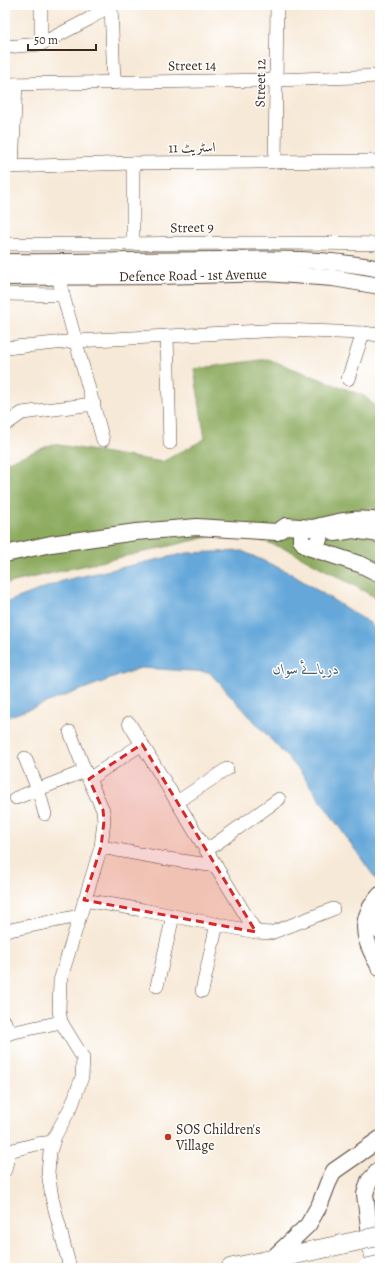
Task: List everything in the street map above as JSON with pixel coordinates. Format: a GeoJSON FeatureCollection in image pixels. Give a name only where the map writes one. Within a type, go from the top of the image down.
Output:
{"type":"FeatureCollection","features":[{"type":"Feature","properties":{"kind":"highway"},"geometry":{"type":"LineString","coordinates":[[231,1268],[380,1236]]}},
{"type":"Feature","properties":{"kind":"highway"},"geometry":{"type":"LineString","coordinates":[[367,1268],[380,1265]]}},
{"type":"Feature","properties":{"kind":"main road"},"geometry":{"type":"LineString","coordinates":[[5,262],[63,263],[113,269],[292,259],[363,265],[380,269]]}},
{"type":"Feature","properties":{"kind":"main road","name":"Defence Road - 1st Avenue"},"geometry":{"type":"LineString","coordinates":[[5,277],[58,278],[113,269],[266,273],[333,278],[380,286]]}},
{"type":"Feature","properties":{"kind":"main road"},"geometry":{"type":"LineString","coordinates":[[312,537],[334,522],[358,519],[380,521]]}},
{"type":"Feature","properties":{"kind":"main road"},"geometry":{"type":"LineString","coordinates":[[5,554],[51,544],[136,532],[197,527],[277,532],[286,526],[380,564]]}},
{"type":"Feature","properties":{"kind":"main road"},"geometry":{"type":"LineString","coordinates":[[312,537],[353,530],[380,534]]}},
{"type":"Feature","properties":{"kind":"main road"},"geometry":{"type":"LineString","coordinates":[[312,537],[380,574]]}},
{"type":"Feature","properties":{"kind":"main road"},"geometry":{"type":"LineString","coordinates":[[380,895],[374,915],[380,931]]}},
{"type":"Feature","properties":{"kind":"main road"},"geometry":{"type":"LineString","coordinates":[[374,915],[364,922],[365,934],[380,968]]}},
{"type":"Feature","properties":{"kind":"main road"},"geometry":{"type":"LineString","coordinates":[[273,1258],[308,1225],[320,1204],[334,1171],[380,1139]]}},
{"type":"Feature","properties":{"kind":"main road"},"geometry":{"type":"LineString","coordinates":[[374,1268],[365,1194],[368,1181],[380,1169]]}},
{"type":"Feature","properties":{"kind":"street"},"geometry":{"type":"LineString","coordinates":[[41,5],[41,44]]}},
{"type":"Feature","properties":{"kind":"street"},"geometry":{"type":"LineString","coordinates":[[5,47],[41,44],[89,19],[110,5]]}},
{"type":"Feature","properties":{"kind":"street"},"geometry":{"type":"LineString","coordinates":[[110,5],[114,83]]}},
{"type":"Feature","properties":{"kind":"street","name":"Street 12"},"geometry":{"type":"LineString","coordinates":[[275,162],[277,5]]}},
{"type":"Feature","properties":{"kind":"street","name":"Street 14"},"geometry":{"type":"LineString","coordinates":[[10,84],[276,80],[380,76]]}},
{"type":"Feature","properties":{"kind":"street"},"geometry":{"type":"LineString","coordinates":[[8,167],[10,84]]}},
{"type":"Feature","properties":{"kind":"street","name":"اسٹریٹ 11"},"geometry":{"type":"LineString","coordinates":[[8,167],[133,163],[380,161]]}},
{"type":"Feature","properties":{"kind":"street"},"geometry":{"type":"LineString","coordinates":[[133,163],[133,244]]}},
{"type":"Feature","properties":{"kind":"street","name":"Street 9"},"geometry":{"type":"LineString","coordinates":[[5,244],[302,242],[380,244]]}},
{"type":"Feature","properties":{"kind":"street"},"geometry":{"type":"LineString","coordinates":[[58,278],[103,440]]}},
{"type":"Feature","properties":{"kind":"street"},"geometry":{"type":"LineString","coordinates":[[5,294],[63,296]]}},
{"type":"Feature","properties":{"kind":"street"},"geometry":{"type":"LineString","coordinates":[[5,348],[167,336],[281,330],[380,335]]}},
{"type":"Feature","properties":{"kind":"street"},"geometry":{"type":"LineString","coordinates":[[348,379],[363,333]]}},
{"type":"Feature","properties":{"kind":"street"},"geometry":{"type":"LineString","coordinates":[[167,336],[170,444]]}},
{"type":"Feature","properties":{"kind":"street"},"geometry":{"type":"LineString","coordinates":[[5,425],[22,413],[94,404]]}},
{"type":"Feature","properties":{"kind":"street"},"geometry":{"type":"LineString","coordinates":[[129,723],[256,932]]}},
{"type":"Feature","properties":{"kind":"street"},"geometry":{"type":"LineString","coordinates":[[70,732],[103,810],[104,821],[101,847],[60,981],[60,1022],[83,1058],[82,1077],[72,1105],[55,1136],[50,1152],[48,1172],[52,1198],[70,1268]]}},
{"type":"Feature","properties":{"kind":"street"},"geometry":{"type":"LineString","coordinates":[[16,798],[38,789],[87,775],[142,744]]}},
{"type":"Feature","properties":{"kind":"street"},"geometry":{"type":"LineString","coordinates":[[25,758],[38,789],[45,814]]}},
{"type":"Feature","properties":{"kind":"street"},"geometry":{"type":"LineString","coordinates":[[177,802],[227,769]]}},
{"type":"Feature","properties":{"kind":"street"},"geometry":{"type":"LineString","coordinates":[[207,850],[279,799]]}},
{"type":"Feature","properties":{"kind":"street"},"geometry":{"type":"LineString","coordinates":[[101,847],[216,866]]}},
{"type":"Feature","properties":{"kind":"street"},"geometry":{"type":"LineString","coordinates":[[84,900],[256,932],[271,933],[333,909]]}},
{"type":"Feature","properties":{"kind":"street"},"geometry":{"type":"LineString","coordinates":[[5,931],[79,916]]}},
{"type":"Feature","properties":{"kind":"street"},"geometry":{"type":"LineString","coordinates":[[156,986],[173,916]]}},
{"type":"Feature","properties":{"kind":"street"},"geometry":{"type":"LineString","coordinates":[[202,991],[217,924]]}},
{"type":"Feature","properties":{"kind":"street"},"geometry":{"type":"LineString","coordinates":[[6,1030],[60,1022]]}},
{"type":"Feature","properties":{"kind":"street"},"geometry":{"type":"LineString","coordinates":[[5,1170],[7,1152],[37,1144],[53,1142]]}},
{"type":"Feature","properties":{"kind":"highlighted area"},"geometry":{"type":"Polygon","coordinates":[[[142,744],[256,932],[84,900],[101,847],[104,821],[103,810],[89,779],[142,744]]]}},
{"type":"Feature","properties":{"kind":"green space"},"geometry":{"type":"Polygon","coordinates":[[[268,359],[364,396],[380,410],[380,600],[289,550],[234,531],[5,584],[5,463],[53,444],[162,462],[205,439],[194,369],[268,359]]]}},
{"type":"Feature","properties":{"kind":"water","name":"دریائے سواں"},"geometry":{"type":"Polygon","coordinates":[[[242,551],[288,572],[370,623],[380,638],[380,885],[299,770],[209,672],[140,668],[5,718],[5,603],[65,580],[187,553],[242,551]]]}},
{"type":"Feature","properties":{"kind":"place","name":"SOS Children's Village"},"geometry":{"type":"Point","coordinates":[168,1137]}}]}
